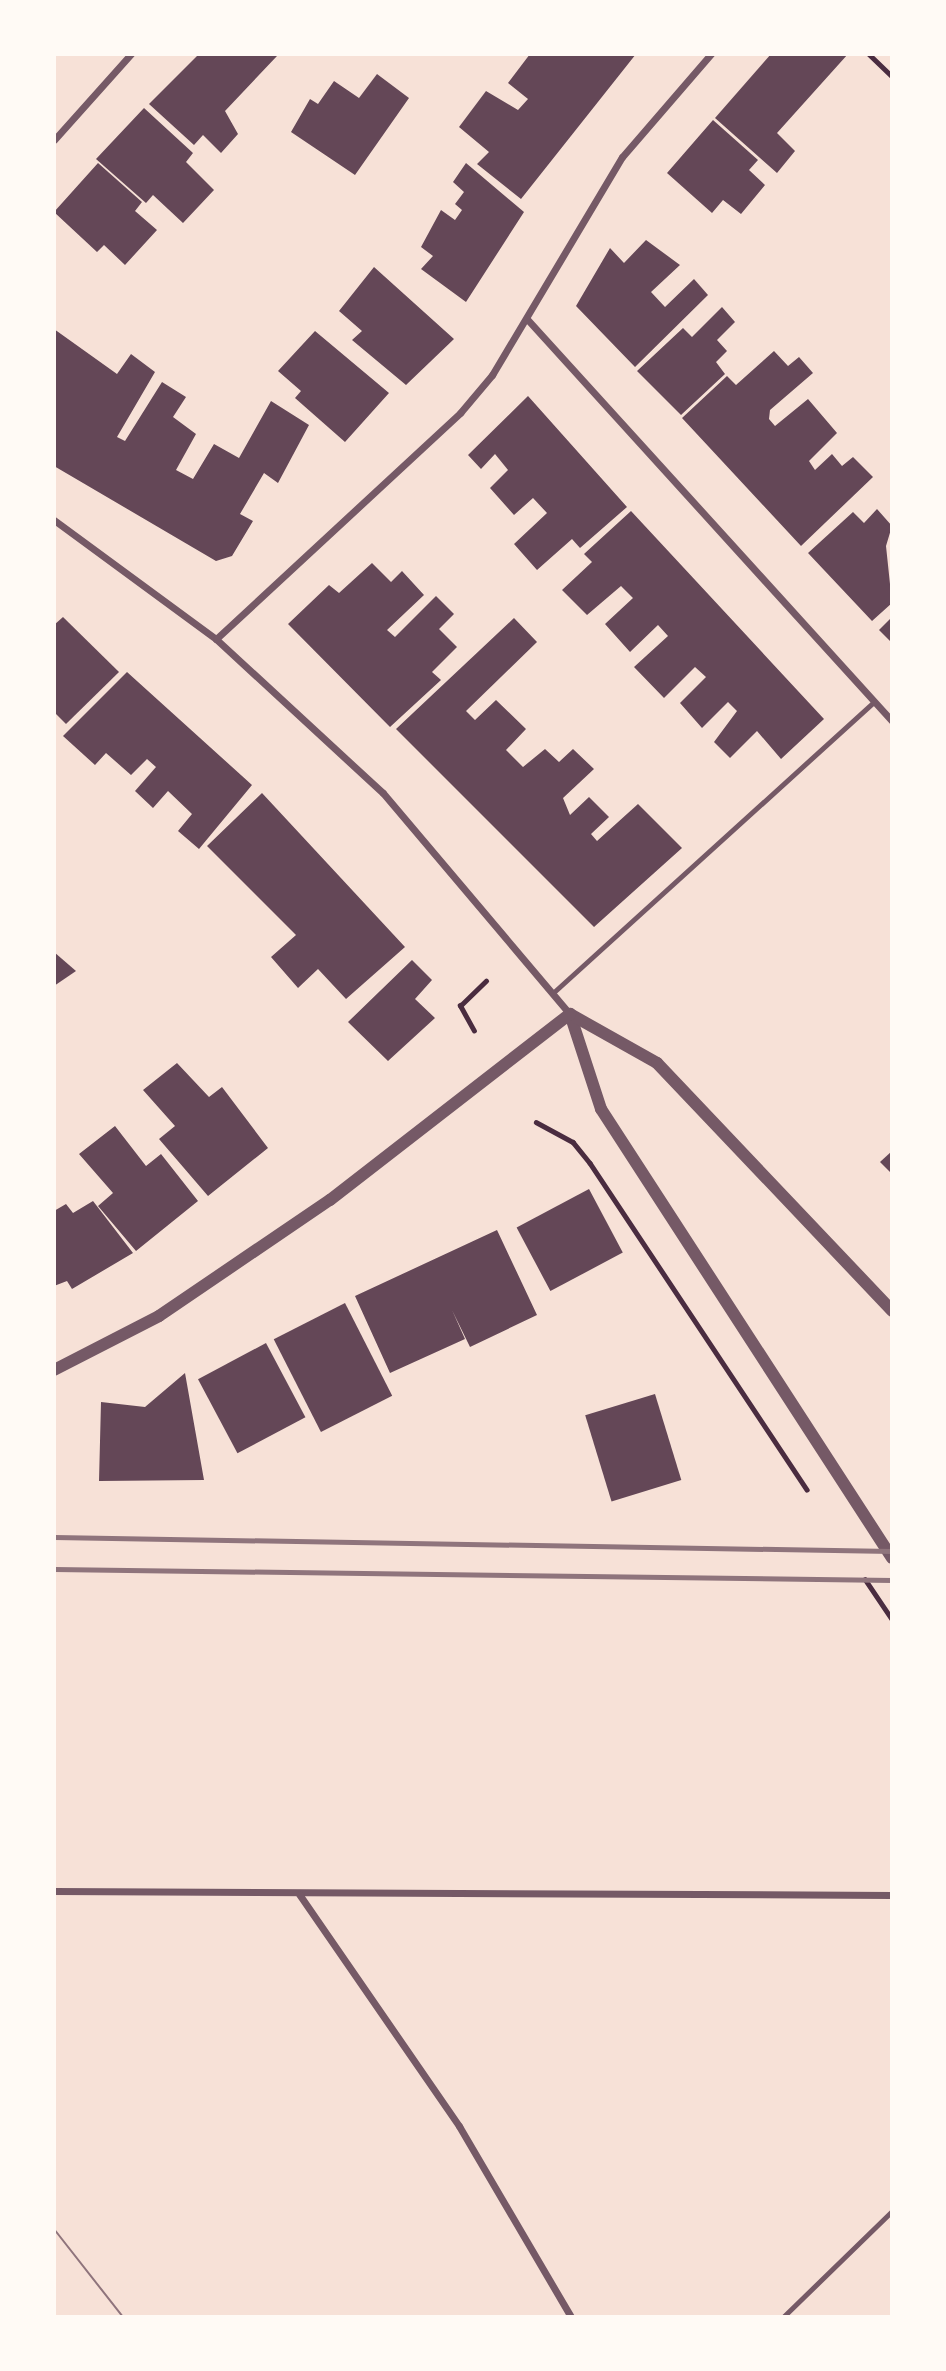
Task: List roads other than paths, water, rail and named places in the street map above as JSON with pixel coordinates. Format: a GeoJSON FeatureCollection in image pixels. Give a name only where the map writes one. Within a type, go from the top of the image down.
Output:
{"type":"FeatureCollection","features":[{"type":"Feature","properties":{"kind":"street"},"geometry":{"type":"LineString","coordinates":[[54,140],[131,54]]}},
{"type":"Feature","properties":{"kind":"street"},"geometry":{"type":"LineString","coordinates":[[216,639],[460,413],[527,319],[622,157],[711,54]]}},
{"type":"Feature","properties":{"kind":"street"},"geometry":{"type":"LineString","coordinates":[[527,319],[892,721]]}},
{"type":"Feature","properties":{"kind":"street"},"geometry":{"type":"LineString","coordinates":[[54,520],[216,639],[383,793],[555,991],[570,1014],[601,1109],[892,1558]]}},
{"type":"Feature","properties":{"kind":"street"},"geometry":{"type":"LineString","coordinates":[[570,1014],[657,1063],[892,1311]]}},
{"type":"Feature","properties":{"kind":"street"},"geometry":{"type":"LineString","coordinates":[[54,1370],[159,1316],[330,1200],[570,1014]]}},
{"type":"Feature","properties":{"kind":"street"},"geometry":{"type":"LineString","coordinates":[[54,1891],[892,1895]]}},
{"type":"Feature","properties":{"kind":"street"},"geometry":{"type":"LineString","coordinates":[[299,1894],[459,2126],[571,2317]]}},
{"type":"Feature","properties":{"kind":"lane"},"geometry":{"type":"LineString","coordinates":[[555,991],[874,702]]}},
{"type":"Feature","properties":{"kind":"lane"},"geometry":{"type":"LineString","coordinates":[[783,2317],[892,2211]]}},
{"type":"Feature","properties":{"kind":"tram line"},"geometry":{"type":"LineString","coordinates":[[54,2229],[123,2317]]}},
{"type":"Feature","properties":{"kind":"railway"},"geometry":{"type":"LineString","coordinates":[[54,1537],[892,1551]]}},
{"type":"Feature","properties":{"kind":"railway"},"geometry":{"type":"LineString","coordinates":[[54,1569],[892,1580]]}}]}
